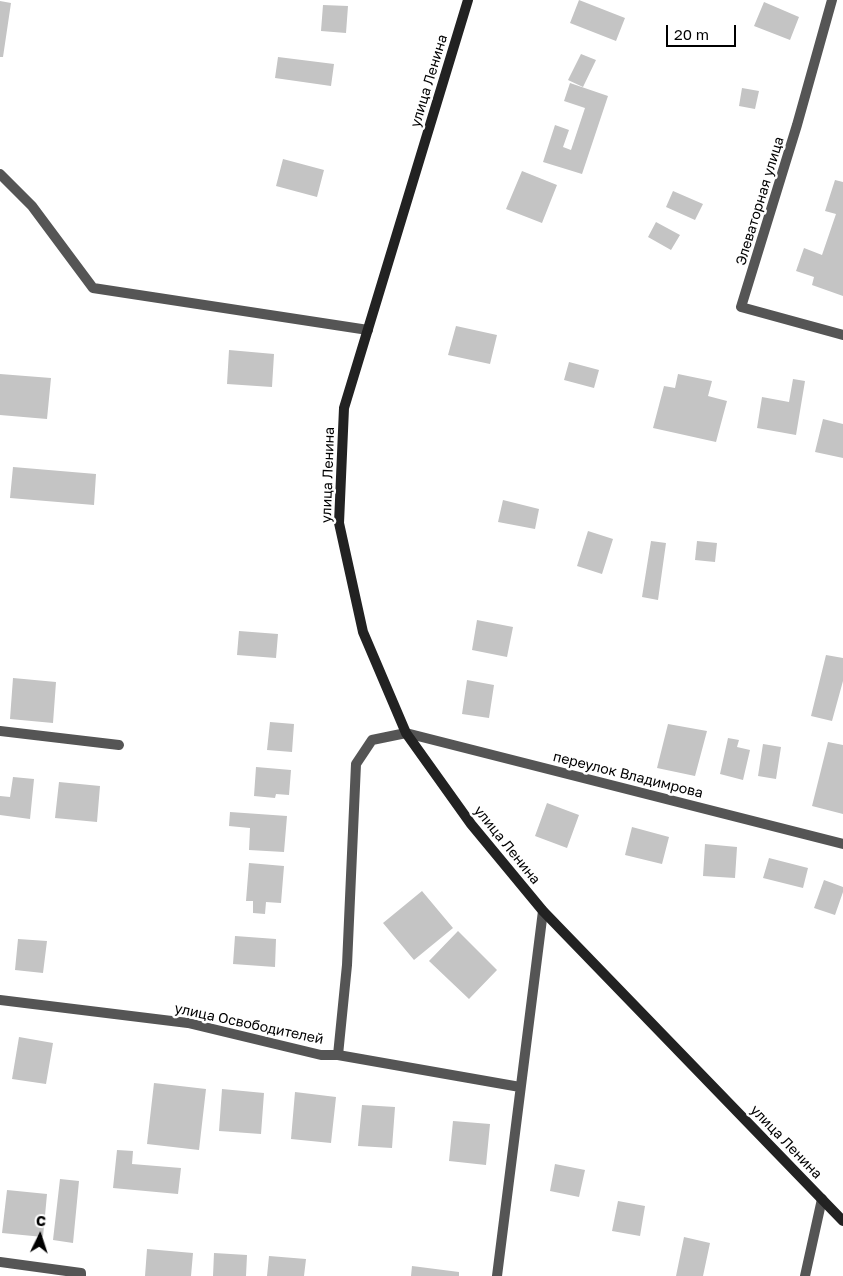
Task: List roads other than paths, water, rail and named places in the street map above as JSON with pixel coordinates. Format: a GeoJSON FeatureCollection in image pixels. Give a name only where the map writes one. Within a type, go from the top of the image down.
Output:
{"type":"FeatureCollection","features":[{"type":"Feature","properties":{"kind":"main road","name":"улица Ленина"},"geometry":{"type":"LineString","coordinates":[[468,0],[344,408],[339,523],[364,632],[406,733],[471,824],[543,911],[843,1221]]}},
{"type":"Feature","properties":{"kind":"street","name":"Элеваторная улица"},"geometry":{"type":"LineString","coordinates":[[832,0],[797,125],[741,307],[843,335]]}},
{"type":"Feature","properties":{"kind":"street"},"geometry":{"type":"LineString","coordinates":[[0,174],[32,206],[93,288],[368,330]]}},
{"type":"Feature","properties":{"kind":"street"},"geometry":{"type":"LineString","coordinates":[[0,731],[119,745]]}},
{"type":"Feature","properties":{"kind":"street"},"geometry":{"type":"LineString","coordinates":[[338,1055],[347,965],[356,764],[372,740],[406,733]]}},
{"type":"Feature","properties":{"kind":"street","name":"переулок Владимрова"},"geometry":{"type":"LineString","coordinates":[[406,733],[843,844]]}},
{"type":"Feature","properties":{"kind":"street"},"geometry":{"type":"LineString","coordinates":[[497,1276],[543,911]]}},
{"type":"Feature","properties":{"kind":"street","name":"улица Освободителей"},"geometry":{"type":"LineString","coordinates":[[0,1000],[188,1023],[321,1055],[338,1055],[520,1087]]}},
{"type":"Feature","properties":{"kind":"street","name":"улица Ленина"},"geometry":{"type":"LineString","coordinates":[[805,1276],[822,1199]]}},
{"type":"Feature","properties":{"kind":"street"},"geometry":{"type":"LineString","coordinates":[[0,1262],[81,1274],[81,1276]]}}]}
